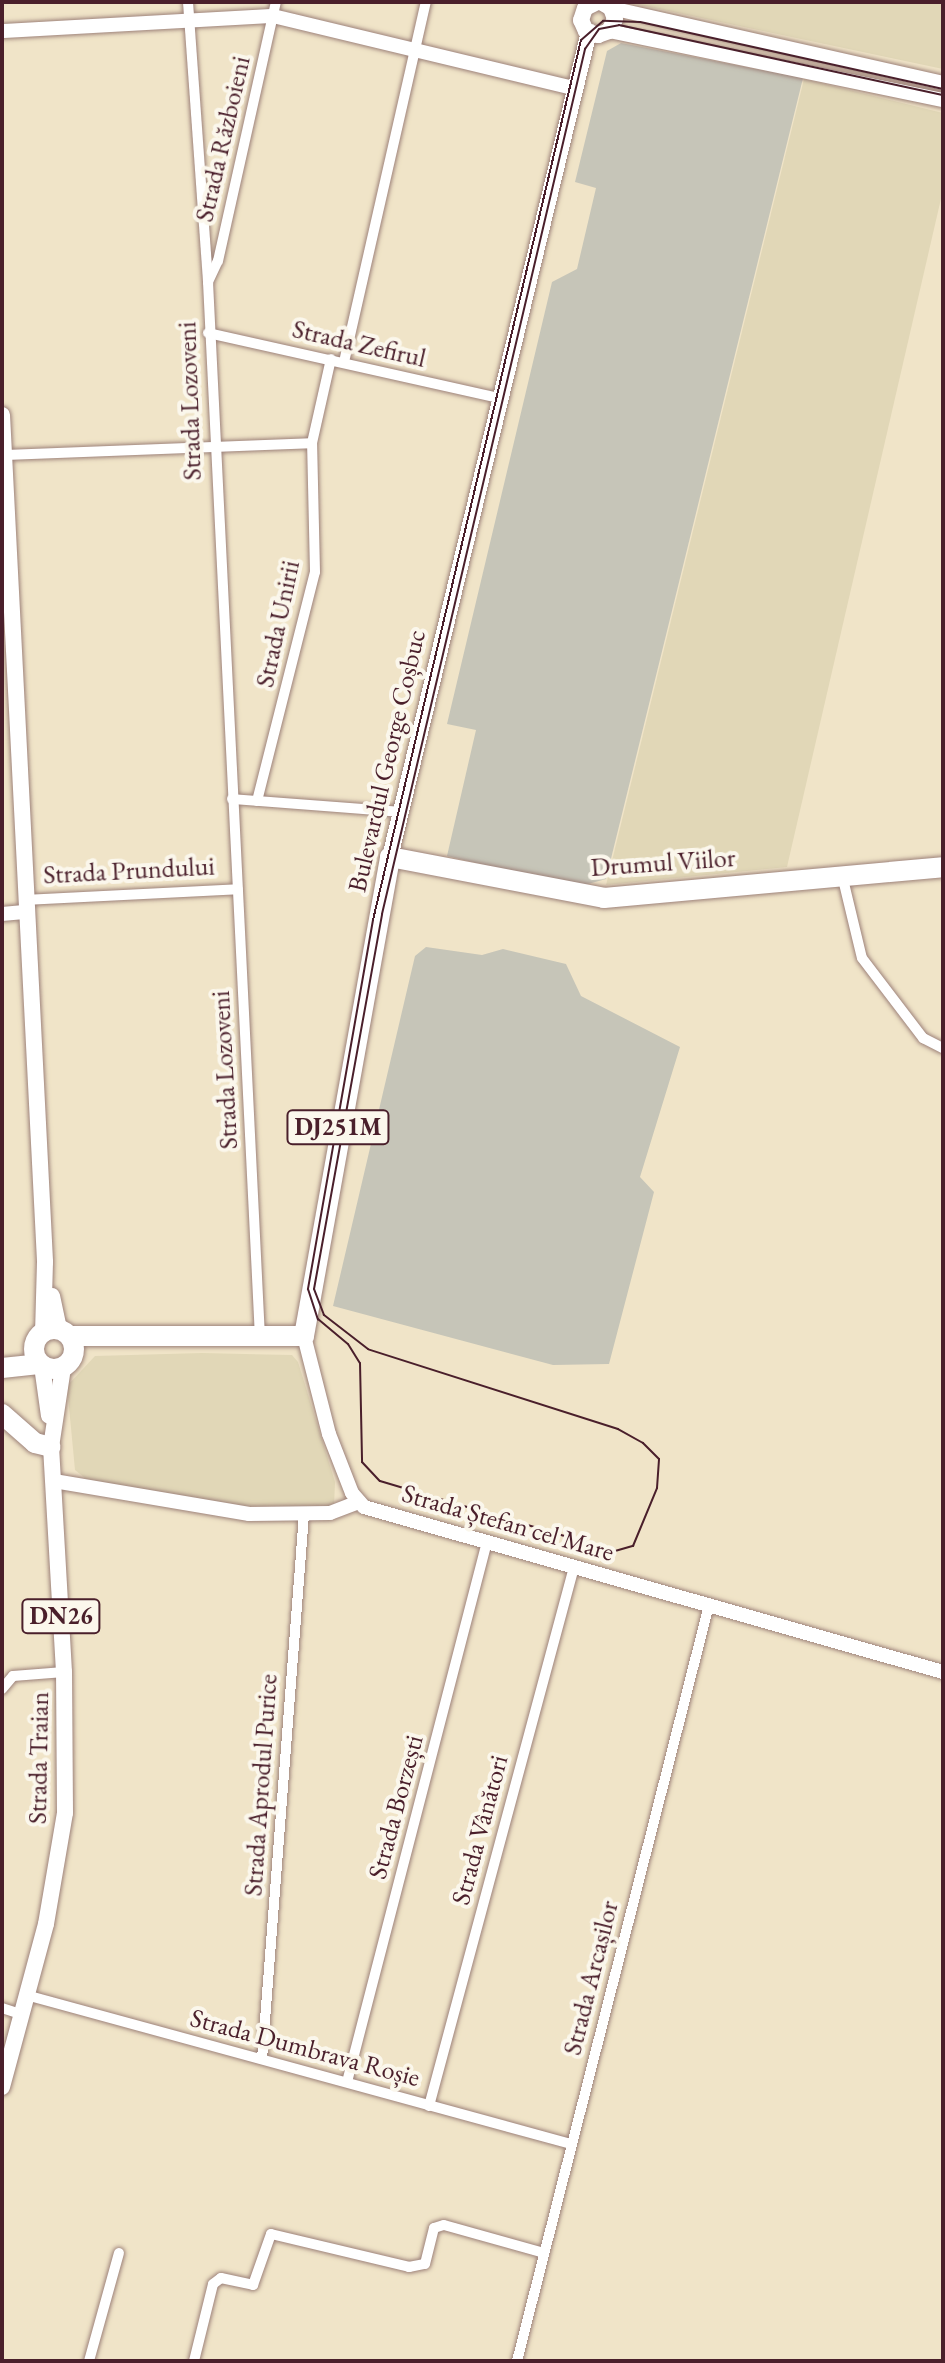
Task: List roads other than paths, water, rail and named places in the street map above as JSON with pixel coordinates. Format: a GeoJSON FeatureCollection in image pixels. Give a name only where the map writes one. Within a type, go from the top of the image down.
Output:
{"type":"FeatureCollection","features":[{"type":"Feature","properties":{"kind":"highway","name":"Drumul Viilor"},"geometry":{"type":"LineString","coordinates":[[390,857],[604,898],[943,867]]}},
{"type":"Feature","properties":{"kind":"highway","name":"Bulevardul George Coșbuc"},"geometry":{"type":"LineString","coordinates":[[304,1336],[390,857]]}},
{"type":"Feature","properties":{"kind":"highway"},"geometry":{"type":"LineString","coordinates":[[9,1367],[53,1349],[304,1336]]}},
{"type":"Feature","properties":{"kind":"highway"},"geometry":{"type":"LineString","coordinates":[[2,1414],[35,1443],[51,1447]]}},
{"type":"Feature","properties":{"kind":"main road"},"geometry":{"type":"LineString","coordinates":[[589,32],[609,31],[615,19],[603,4]]}},
{"type":"Feature","properties":{"kind":"main road","name":"Bulevardul George Coșbuc"},"geometry":{"type":"LineString","coordinates":[[390,857],[572,88],[589,32],[582,14],[603,4]]}},
{"type":"Feature","properties":{"kind":"main road","name":"Strada Traian"},"geometry":{"type":"LineString","coordinates":[[2,415],[6,630],[53,1349],[51,1447],[67,1766],[61,1850],[2,2087]]}},
{"type":"Feature","properties":{"kind":"street","name":"Strada Lozoveni"},"geometry":{"type":"LineString","coordinates":[[188,2],[208,282],[212,445],[260,1338]]}},
{"type":"Feature","properties":{"kind":"street"},"geometry":{"type":"LineString","coordinates":[[344,362],[426,2]]}},
{"type":"Feature","properties":{"kind":"street"},"geometry":{"type":"LineString","coordinates":[[603,4],[943,83]]}},
{"type":"Feature","properties":{"kind":"street"},"geometry":{"type":"LineString","coordinates":[[2,31],[189,21],[274,9],[415,50],[572,88]]}},
{"type":"Feature","properties":{"kind":"street","name":"Strada Războieni"},"geometry":{"type":"LineString","coordinates":[[208,282],[218,261],[274,9]]}},
{"type":"Feature","properties":{"kind":"street"},"geometry":{"type":"LineString","coordinates":[[609,31],[943,100]]}},
{"type":"Feature","properties":{"kind":"street","name":"Strada Zefirul"},"geometry":{"type":"LineString","coordinates":[[208,333],[499,398]]}},
{"type":"Feature","properties":{"kind":"street","name":"Strada Unirii"},"geometry":{"type":"LineString","coordinates":[[257,801],[315,572],[312,443],[331,359]]}},
{"type":"Feature","properties":{"kind":"street"},"geometry":{"type":"LineString","coordinates":[[4,455],[312,443]]}},
{"type":"Feature","properties":{"kind":"street"},"geometry":{"type":"LineString","coordinates":[[232,799],[401,812]]}},
{"type":"Feature","properties":{"kind":"street"},"geometry":{"type":"LineString","coordinates":[[842,875],[862,958],[923,1038],[943,1048]]}},
{"type":"Feature","properties":{"kind":"street","name":"Strada Prundului"},"geometry":{"type":"LineString","coordinates":[[2,914],[23,906],[238,889]]}},
{"type":"Feature","properties":{"kind":"street","name":"Bulevardul George Coșbuc"},"geometry":{"type":"LineString","coordinates":[[304,1336],[329,1434],[359,1502]]}},
{"type":"Feature","properties":{"kind":"street"},"geometry":{"type":"LineString","coordinates":[[54,1481],[226,1512],[304,1515],[338,1511],[359,1502]]}},
{"type":"Feature","properties":{"kind":"street","name":"Strada Ștefan cel Mare"},"geometry":{"type":"LineString","coordinates":[[359,1502],[487,1542],[943,1672]]}},
{"type":"Feature","properties":{"kind":"street","name":"Strada Aprodul Purice"},"geometry":{"type":"LineString","coordinates":[[262,2059],[304,1515]]}},
{"type":"Feature","properties":{"kind":"street","name":"Strada Borzești"},"geometry":{"type":"LineString","coordinates":[[347,2082],[487,1542]]}},
{"type":"Feature","properties":{"kind":"street","name":"Strada Vânători"},"geometry":{"type":"LineString","coordinates":[[429,2106],[574,1567]]}},
{"type":"Feature","properties":{"kind":"street","name":"Strada Arcașilor"},"geometry":{"type":"LineString","coordinates":[[517,2361],[709,1605]]}},
{"type":"Feature","properties":{"kind":"street"},"geometry":{"type":"LineString","coordinates":[[2,1689],[13,1676],[64,1672]]}},
{"type":"Feature","properties":{"kind":"street","name":"Strada Dumbrava Roșie"},"geometry":{"type":"LineString","coordinates":[[26,1995],[571,2144]]}},
{"type":"Feature","properties":{"kind":"street"},"geometry":{"type":"LineString","coordinates":[[2,2008],[21,2014]]}},
{"type":"Feature","properties":{"kind":"street"},"geometry":{"type":"LineString","coordinates":[[194,2361],[213,2284],[221,2278],[253,2285],[271,2234],[409,2267],[425,2264],[434,2228],[440,2225],[544,2253]]}},
{"type":"Feature","properties":{"kind":"street"},"geometry":{"type":"LineString","coordinates":[[89,2361],[119,2253]]}},
{"type":"Feature","properties":{"kind":"tram line"},"geometry":{"type":"LineString","coordinates":[[943,89],[640,22],[603,21],[581,40],[373,920],[308,1289],[318,1319],[348,1344],[360,1363],[362,1462],[380,1481],[615,1551],[633,1546],[657,1488],[659,1459],[643,1443],[618,1429],[368,1349],[324,1315],[314,1289],[382,914],[585,49],[599,29],[619,25],[943,95]]}}]}
